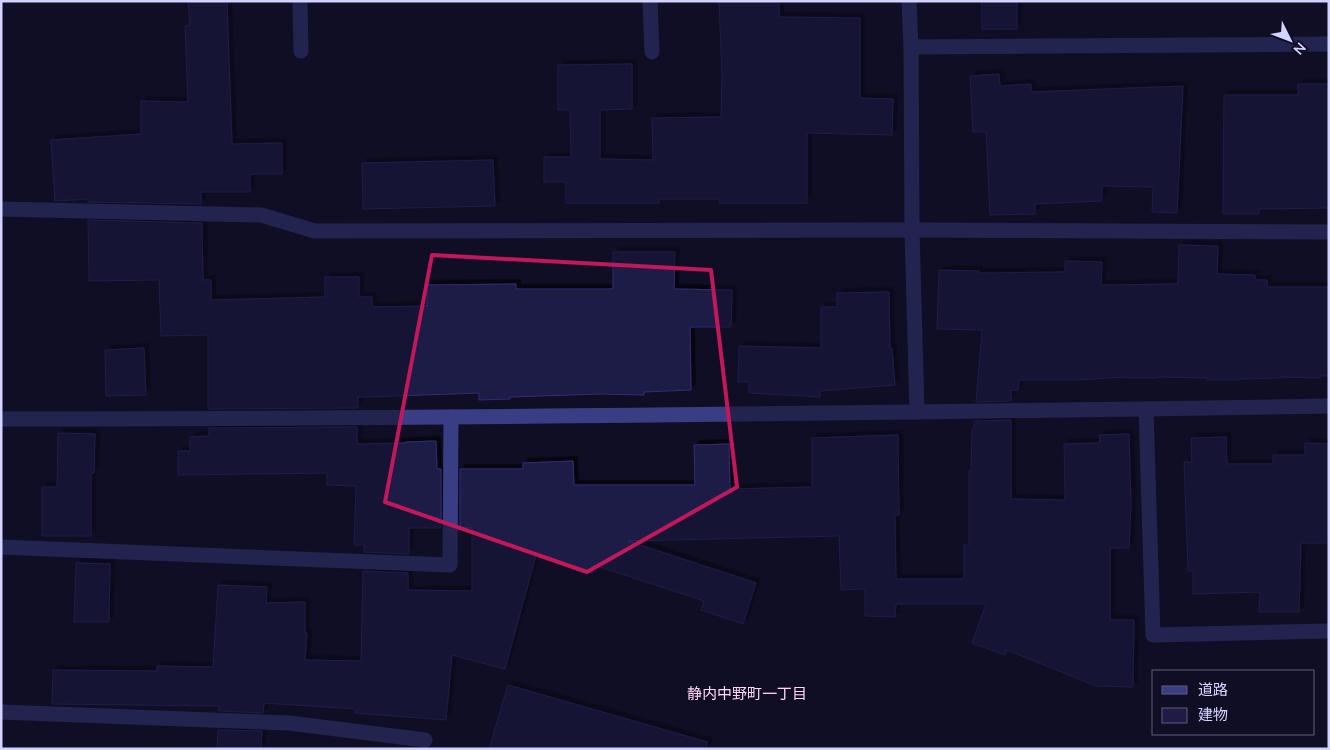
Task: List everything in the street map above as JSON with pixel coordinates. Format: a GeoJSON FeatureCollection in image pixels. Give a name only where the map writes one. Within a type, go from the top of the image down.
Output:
{"type":"FeatureCollection","features":[{"type":"Feature","properties":{"kind":"street"},"geometry":{"type":"LineString","coordinates":[[300,1],[301,51]]}},
{"type":"Feature","properties":{"kind":"street"},"geometry":{"type":"LineString","coordinates":[[650,1],[652,52]]}},
{"type":"Feature","properties":{"kind":"street"},"geometry":{"type":"LineString","coordinates":[[909,1],[917,412]]}},
{"type":"Feature","properties":{"kind":"street"},"geometry":{"type":"LineString","coordinates":[[911,46],[1329,44]]}},
{"type":"Feature","properties":{"kind":"street"},"geometry":{"type":"LineString","coordinates":[[1,209],[260,216],[315,231],[912,230],[1329,232]]}},
{"type":"Feature","properties":{"kind":"street"},"geometry":{"type":"LineString","coordinates":[[1,418],[451,417],[1329,406]]}},
{"type":"Feature","properties":{"kind":"street"},"geometry":{"type":"LineString","coordinates":[[1146,409],[1153,635],[1329,630]]}},
{"type":"Feature","properties":{"kind":"street"},"geometry":{"type":"LineString","coordinates":[[1,548],[450,565],[451,417]]}},
{"type":"Feature","properties":{"kind":"street"},"geometry":{"type":"LineString","coordinates":[[1,712],[289,723],[425,740]]}},
{"type":"Feature","properties":{"kind":"highlighted area"},"geometry":{"type":"Polygon","coordinates":[[[432,255],[711,270],[737,487],[587,572],[385,502],[432,255]]]}},
{"type":"Feature","properties":{"kind":"building"},"geometry":{"type":"Polygon","coordinates":[[[188,1],[227,1],[232,144],[282,143],[282,174],[250,174],[250,192],[201,192],[201,204],[88,202],[88,199],[55,201],[51,140],[141,134],[141,101],[188,102],[185,26],[190,25],[188,1]]]}},
{"type":"Feature","properties":{"kind":"building"},"geometry":{"type":"Polygon","coordinates":[[[719,1],[779,1],[779,17],[860,18],[860,98],[893,99],[892,135],[807,133],[807,203],[719,203],[719,199],[659,199],[659,203],[566,203],[566,182],[544,182],[544,157],[571,157],[570,110],[558,110],[558,65],[632,64],[632,109],[600,110],[600,159],[653,160],[652,118],[721,117],[722,77],[719,1]]]}},
{"type":"Feature","properties":{"kind":"building"},"geometry":{"type":"Polygon","coordinates":[[[982,1],[1017,1],[1017,29],[982,29],[982,1]]]}},
{"type":"Feature","properties":{"kind":"building"},"geometry":{"type":"Polygon","coordinates":[[[999,74],[1000,86],[1031,84],[1031,92],[1183,86],[1177,213],[1152,212],[1153,187],[1102,186],[1102,201],[1035,204],[1035,214],[990,215],[986,132],[973,132],[970,76],[999,74]]]}},
{"type":"Feature","properties":{"kind":"building"},"geometry":{"type":"Polygon","coordinates":[[[1298,84],[1329,84],[1329,208],[1259,209],[1259,214],[1223,214],[1224,95],[1298,95],[1298,84]]]}},
{"type":"Feature","properties":{"kind":"building"},"geometry":{"type":"Polygon","coordinates":[[[493,160],[495,206],[363,209],[362,163],[493,160]]]}},
{"type":"Feature","properties":{"kind":"building"},"geometry":{"type":"Polygon","coordinates":[[[88,220],[202,223],[203,280],[211,280],[211,300],[325,297],[325,277],[359,277],[359,297],[372,297],[372,307],[427,306],[427,285],[516,284],[516,289],[613,289],[613,252],[675,252],[674,289],[732,290],[731,327],[690,327],[691,390],[644,392],[644,395],[601,394],[479,400],[479,393],[358,397],[358,408],[208,409],[208,335],[161,336],[159,280],[89,281],[88,220]]]}},
{"type":"Feature","properties":{"kind":"building"},"geometry":{"type":"Polygon","coordinates":[[[1179,245],[1218,246],[1217,274],[1255,275],[1255,280],[1267,280],[1267,287],[1329,287],[1329,376],[1320,376],[1320,378],[1280,377],[1238,380],[1127,377],[1074,380],[1019,380],[1018,390],[1011,390],[1011,401],[976,402],[982,330],[937,329],[939,270],[979,271],[979,273],[1065,272],[1065,261],[1102,262],[1101,285],[1178,284],[1179,245]]]}},
{"type":"Feature","properties":{"kind":"building"},"geometry":{"type":"Polygon","coordinates":[[[889,292],[890,349],[892,348],[895,385],[820,391],[820,397],[749,393],[749,382],[738,382],[739,346],[821,348],[821,307],[837,307],[837,293],[889,292]]]}},
{"type":"Feature","properties":{"kind":"building"},"geometry":{"type":"Polygon","coordinates":[[[144,348],[146,395],[106,396],[105,350],[144,348]]]}},
{"type":"Feature","properties":{"kind":"building"},"geometry":{"type":"Polygon","coordinates":[[[1011,420],[1011,499],[1065,500],[1064,444],[1100,443],[1099,435],[1129,434],[1131,504],[1129,548],[1110,548],[1110,620],[1134,620],[1133,687],[1096,686],[1007,650],[1005,655],[972,643],[986,604],[896,604],[895,617],[865,616],[865,589],[841,590],[839,536],[628,541],[756,583],[743,624],[701,610],[704,601],[594,565],[592,573],[536,555],[505,669],[452,655],[446,720],[355,713],[356,709],[264,703],[263,713],[219,711],[219,706],[52,704],[53,670],[157,671],[157,666],[213,667],[218,585],[267,587],[266,603],[305,602],[305,633],[307,633],[305,660],[361,661],[363,571],[408,573],[408,590],[472,591],[472,528],[460,528],[460,469],[523,469],[523,463],[573,461],[574,485],[695,485],[694,445],[729,444],[730,489],[812,487],[812,438],[898,435],[899,515],[895,515],[896,579],[964,579],[964,545],[969,545],[969,471],[971,471],[972,429],[974,429],[974,421],[1011,420]]]}},
{"type":"Feature","properties":{"kind":"building"},"geometry":{"type":"Polygon","coordinates":[[[357,427],[357,444],[436,441],[437,469],[441,469],[441,528],[409,528],[409,554],[364,552],[364,545],[354,545],[356,486],[327,485],[327,473],[178,475],[178,451],[190,451],[190,437],[209,436],[209,428],[357,427]]]}},
{"type":"Feature","properties":{"kind":"building"},"geometry":{"type":"Polygon","coordinates":[[[58,433],[95,434],[94,473],[91,473],[91,536],[42,536],[42,487],[57,487],[58,433]]]}},
{"type":"Feature","properties":{"kind":"building"},"geometry":{"type":"Polygon","coordinates":[[[1226,437],[1227,464],[1273,464],[1273,455],[1305,455],[1305,443],[1329,444],[1329,543],[1301,543],[1299,612],[1259,612],[1260,592],[1193,594],[1193,571],[1188,571],[1184,462],[1192,462],[1191,438],[1226,437]]]}},
{"type":"Feature","properties":{"kind":"building"},"geometry":{"type":"Polygon","coordinates":[[[76,563],[110,564],[109,622],[74,622],[76,563]]]}},
{"type":"Feature","properties":{"kind":"building"},"geometry":{"type":"Polygon","coordinates":[[[508,685],[707,742],[706,749],[489,749],[508,685]]]}},
{"type":"Feature","properties":{"kind":"building"},"geometry":{"type":"Polygon","coordinates":[[[218,730],[262,731],[261,749],[217,749],[218,730]]]}},
{"type":"Feature","properties":{"kind":"district","name":"静内中野町一丁目"},"geometry":{"type":"Point","coordinates":[747,694]}}]}
